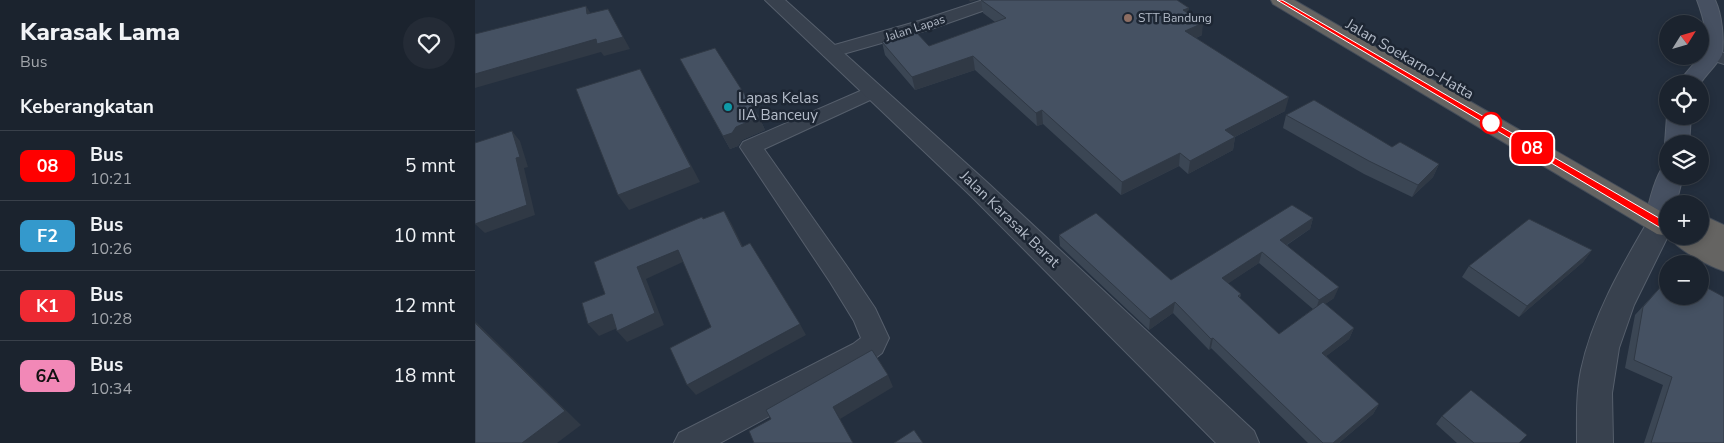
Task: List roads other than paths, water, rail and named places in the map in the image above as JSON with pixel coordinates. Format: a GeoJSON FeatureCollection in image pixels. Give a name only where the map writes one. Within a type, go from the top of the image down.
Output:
{"type":"FeatureCollection","features":[{"type":"Feature","properties":{"kind":"highway","name":"Jalan Soekarno-Hatta"},"geometry":{"type":"LineString","coordinates":[[1280,0],[1659,214]]}},
{"type":"Feature","properties":{"kind":"highway","name":"Jalan Soekarno-Hatta"},"geometry":{"type":"LineString","coordinates":[[1308,0],[1659,214]]}},
{"type":"Feature","properties":{"kind":"highway"},"geometry":{"type":"LineString","coordinates":[[1709,229],[1724,238]]}},
{"type":"Feature","properties":{"kind":"highway","name":"Jalan Soekarno-Hatta"},"geometry":{"type":"LineString","coordinates":[[1704,245],[1724,260]]}},
{"type":"Feature","properties":{"kind":"main road"},"geometry":{"type":"LineString","coordinates":[[1698,75],[1717,57],[1715,27],[1706,0]]}},
{"type":"Feature","properties":{"kind":"street","name":"Jalan Karasak Barat"},"geometry":{"type":"LineString","coordinates":[[775,0],[980,190],[1241,443]]}},
{"type":"Feature","properties":{"kind":"street","name":"Jalan Lapas"},"geometry":{"type":"LineString","coordinates":[[830,52],[916,28],[999,0]]}},
{"type":"Feature","properties":{"kind":"street"},"geometry":{"type":"LineString","coordinates":[[690,443],[863,352],[872,345],[875,338],[865,316],[751,147],[874,91]]}},
{"type":"Feature","properties":{"kind":"street"},"geometry":{"type":"LineString","coordinates":[[1595,443],[1595,392],[1603,351],[1632,274],[1659,233]]}},
{"type":"Feature","properties":{"kind":"place","name":"STT Bandung"},"geometry":{"type":"Point","coordinates":[1128,18]}},
{"type":"Feature","properties":{"kind":"place","name":"Lapas Kelas IIA Banceuy"},"geometry":{"type":"Point","coordinates":[728,107]}}]}
